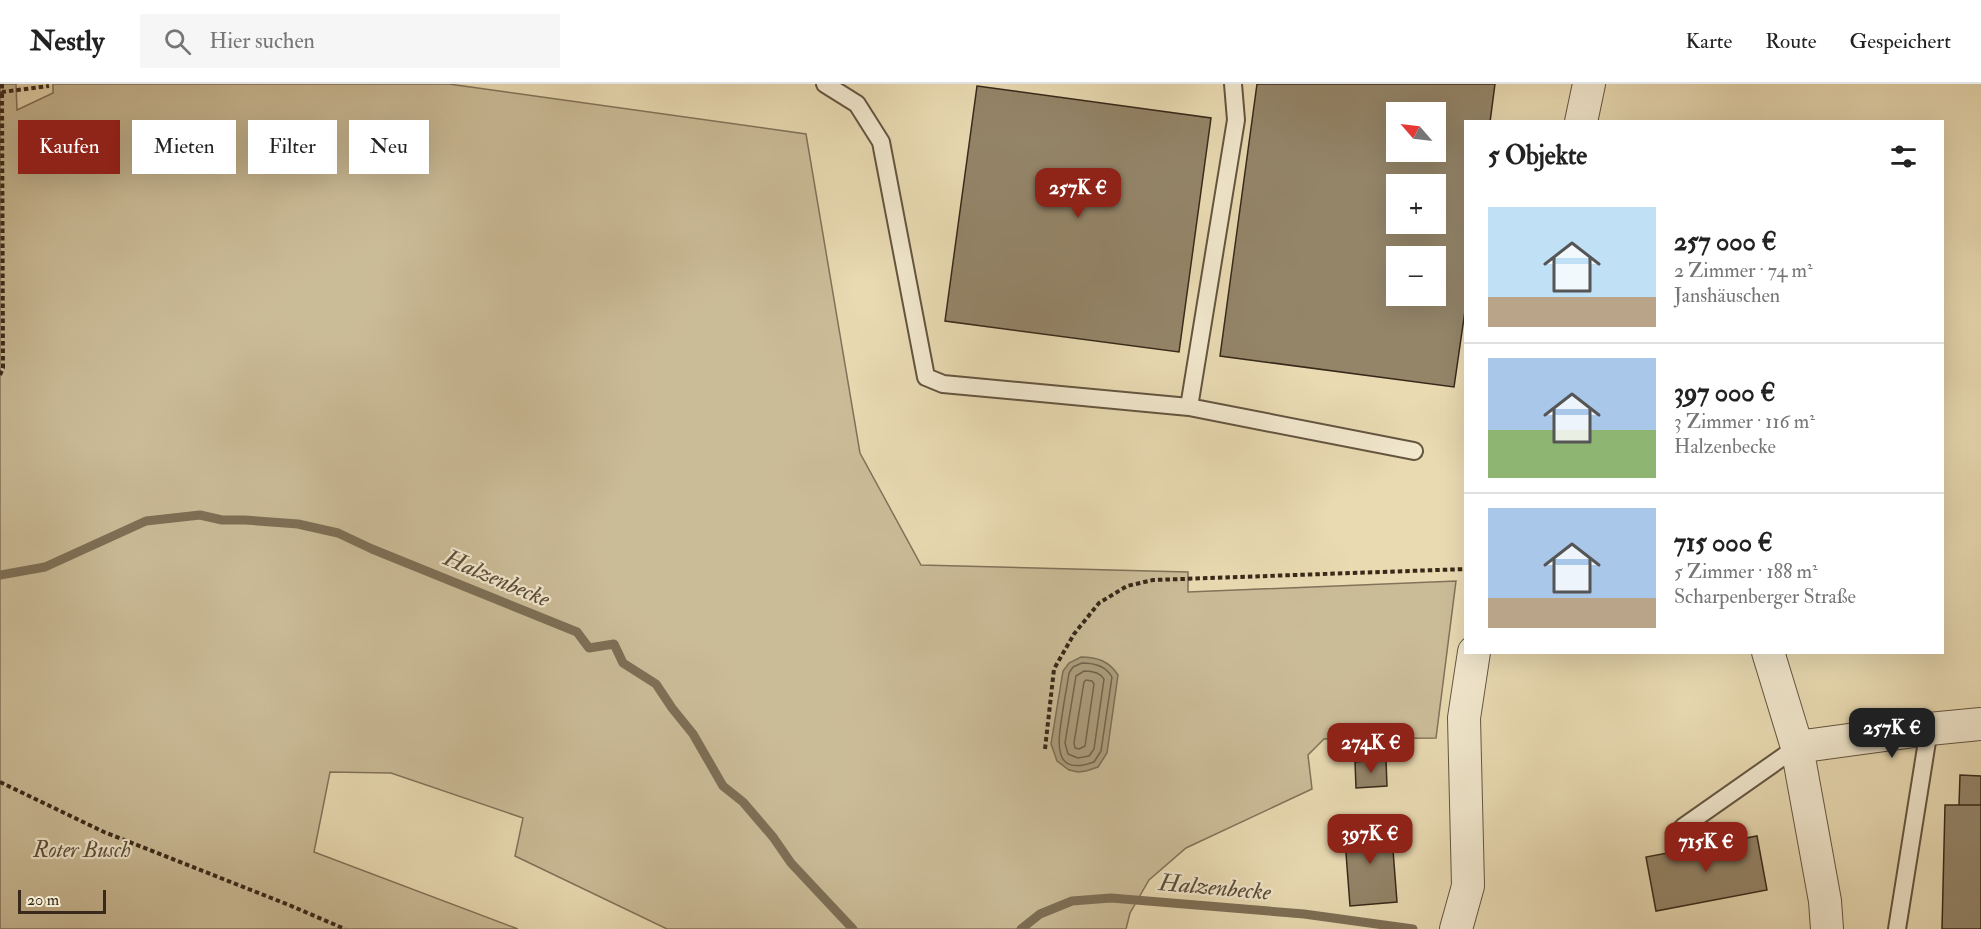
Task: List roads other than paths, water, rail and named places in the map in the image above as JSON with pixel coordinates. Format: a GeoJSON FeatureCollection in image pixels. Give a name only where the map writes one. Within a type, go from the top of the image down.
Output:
{"type":"FeatureCollection","features":[{"type":"Feature","properties":{"kind":"street"},"geometry":{"type":"LineString","coordinates":[[1581,120],[1589,84]]}},
{"type":"Feature","properties":{"kind":"street"},"geometry":{"type":"LineString","coordinates":[[1456,929],[1468,886],[1464,718],[1474,654]]}},
{"type":"Feature","properties":{"kind":"street"},"geometry":{"type":"LineString","coordinates":[[1769,654],[1797,747],[1825,901],[1827,929]]}},
{"type":"Feature","properties":{"kind":"street"},"geometry":{"type":"LineString","coordinates":[[1797,747],[1981,724]]}},
{"type":"Feature","properties":{"kind":"lane"},"geometry":{"type":"LineString","coordinates":[[1189,407],[1236,120],[1233,84]]}},
{"type":"Feature","properties":{"kind":"lane"},"geometry":{"type":"LineString","coordinates":[[829,85],[856,104],[881,142],[926,377],[943,384],[1189,407],[1414,452]]}},
{"type":"Feature","properties":{"kind":"lane"},"geometry":{"type":"LineString","coordinates":[[1897,929],[1929,729]]}},
{"type":"Feature","properties":{"kind":"lane"},"geometry":{"type":"LineString","coordinates":[[1683,827],[1797,747]]}},
{"type":"Feature","properties":{"kind":"water"},"geometry":{"type":"Polygon","coordinates":[[[1081,657],[1102,661],[1111,666],[1118,675],[1107,753],[1098,767],[1078,772],[1069,770],[1057,761],[1051,744],[1063,671],[1069,663],[1081,657]]]}},
{"type":"Feature","properties":{"kind":"waterway","name":"Halzenbecke"},"geometry":{"type":"LineString","coordinates":[[0,575],[45,567],[146,521],[200,515],[222,520],[298,524],[338,533],[577,632],[589,648],[614,644],[623,663],[656,684],[693,734],[723,786],[743,802],[773,837],[791,863],[853,929]]}},
{"type":"Feature","properties":{"kind":"waterway","name":"Halzenbecke"},"geometry":{"type":"LineString","coordinates":[[1021,929],[1040,914],[1072,901],[1111,898],[1304,914],[1413,929]]}},
{"type":"Feature","properties":{"kind":"park label","name":"Roter Busch"},"geometry":{"type":"Point","coordinates":[82,849]}}]}
